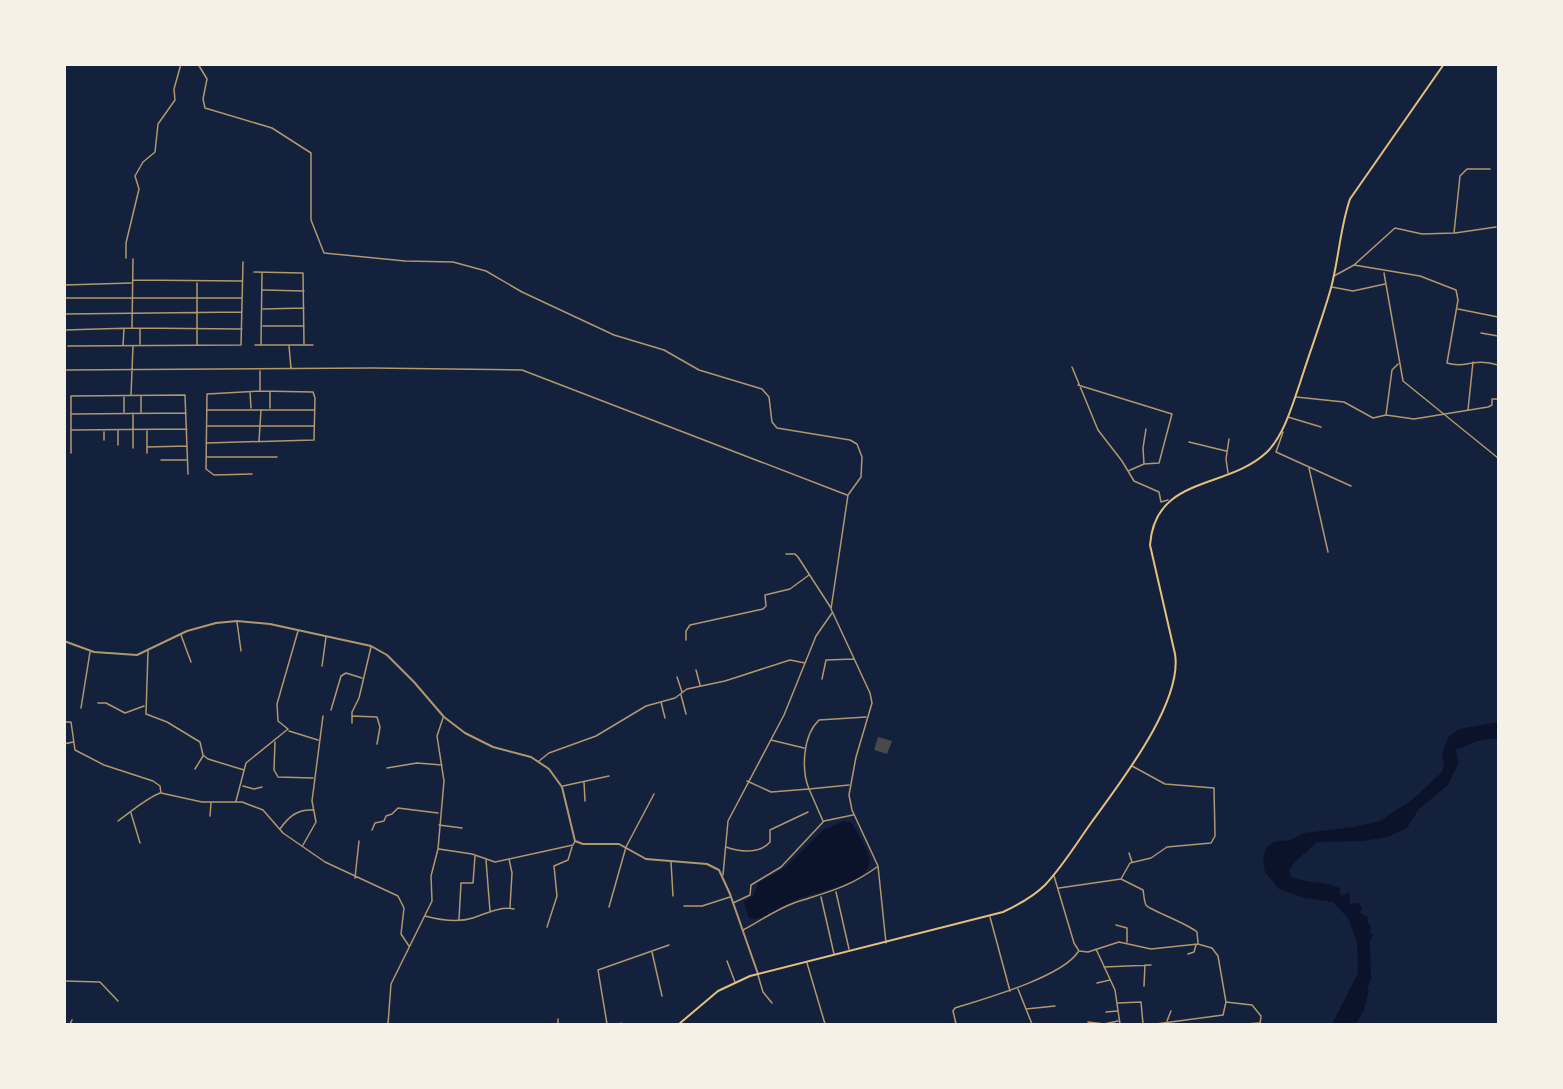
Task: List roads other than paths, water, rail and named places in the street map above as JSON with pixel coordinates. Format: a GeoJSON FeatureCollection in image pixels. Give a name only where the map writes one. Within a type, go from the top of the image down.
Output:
{"type":"FeatureCollection","features":[{"type":"Feature","properties":{"kind":"main road"},"geometry":{"type":"LineString","coordinates":[[679,1024],[709,999],[735,982],[758,974],[990,917],[1025,901],[1054,874],[1132,766],[1166,700],[1176,667],[1150,545],[1154,523],[1168,500],[1266,453],[1276,441],[1288,417],[1331,287],[1342,224],[1350,199],[1444,64]]}},
{"type":"Feature","properties":{"kind":"street"},"geometry":{"type":"LineString","coordinates":[[126,258],[126,243],[139,189],[135,176],[143,162],[155,152],[158,124],[175,100],[174,89],[181,64]]}},
{"type":"Feature","properties":{"kind":"street"},"geometry":{"type":"LineString","coordinates":[[198,64],[207,79],[202,99],[205,108],[272,128],[311,153],[312,220],[315,234],[324,252],[405,261],[453,262],[478,268],[604,331],[664,350],[699,370],[762,389],[769,397],[772,422],[777,428],[850,440],[857,444],[862,457],[861,477],[848,495],[831,609]]}},
{"type":"Feature","properties":{"kind":"street"},"geometry":{"type":"LineString","coordinates":[[1454,233],[1460,176],[1467,169],[1490,169]]}},
{"type":"Feature","properties":{"kind":"street"},"geometry":{"type":"LineString","coordinates":[[1333,276],[1354,265],[1395,228],[1422,234],[1454,233],[1496,227]]}},
{"type":"Feature","properties":{"kind":"street"},"geometry":{"type":"LineString","coordinates":[[132,328],[133,259]]}},
{"type":"Feature","properties":{"kind":"street"},"geometry":{"type":"LineString","coordinates":[[68,346],[241,345],[243,262]]}},
{"type":"Feature","properties":{"kind":"street"},"geometry":{"type":"LineString","coordinates":[[1354,265],[1420,276],[1454,288],[1459,295],[1447,362],[1457,365],[1484,360],[1498,365]]}},
{"type":"Feature","properties":{"kind":"street"},"geometry":{"type":"LineString","coordinates":[[1384,271],[1403,381],[1498,458]]}},
{"type":"Feature","properties":{"kind":"street"},"geometry":{"type":"LineString","coordinates":[[254,272],[303,273],[304,344]]}},
{"type":"Feature","properties":{"kind":"street"},"geometry":{"type":"LineString","coordinates":[[261,344],[262,272]]}},
{"type":"Feature","properties":{"kind":"street"},"geometry":{"type":"LineString","coordinates":[[133,280],[243,281]]}},
{"type":"Feature","properties":{"kind":"street"},"geometry":{"type":"LineString","coordinates":[[197,282],[197,345]]}},
{"type":"Feature","properties":{"kind":"street"},"geometry":{"type":"LineString","coordinates":[[64,285],[132,283]]}},
{"type":"Feature","properties":{"kind":"street"},"geometry":{"type":"LineString","coordinates":[[1331,287],[1353,291],[1386,284]]}},
{"type":"Feature","properties":{"kind":"street"},"geometry":{"type":"LineString","coordinates":[[262,290],[304,291]]}},
{"type":"Feature","properties":{"kind":"street"},"geometry":{"type":"LineString","coordinates":[[64,298],[243,298]]}},
{"type":"Feature","properties":{"kind":"street"},"geometry":{"type":"LineString","coordinates":[[262,309],[304,308]]}},
{"type":"Feature","properties":{"kind":"street"},"geometry":{"type":"LineString","coordinates":[[1457,309],[1498,317]]}},
{"type":"Feature","properties":{"kind":"street"},"geometry":{"type":"LineString","coordinates":[[64,314],[242,312]]}},
{"type":"Feature","properties":{"kind":"street"},"geometry":{"type":"LineString","coordinates":[[262,326],[304,326]]}},
{"type":"Feature","properties":{"kind":"street"},"geometry":{"type":"LineString","coordinates":[[123,345],[124,328]]}},
{"type":"Feature","properties":{"kind":"street"},"geometry":{"type":"LineString","coordinates":[[64,330],[140,328],[243,330]]}},
{"type":"Feature","properties":{"kind":"street"},"geometry":{"type":"LineString","coordinates":[[140,328],[140,344]]}},
{"type":"Feature","properties":{"kind":"street"},"geometry":{"type":"LineString","coordinates":[[1481,333],[1498,336]]}},
{"type":"Feature","properties":{"kind":"street"},"geometry":{"type":"LineString","coordinates":[[131,394],[133,345]]}},
{"type":"Feature","properties":{"kind":"street"},"geometry":{"type":"LineString","coordinates":[[255,345],[313,345]]}},
{"type":"Feature","properties":{"kind":"street"},"geometry":{"type":"LineString","coordinates":[[289,345],[291,369]]}},
{"type":"Feature","properties":{"kind":"street"},"geometry":{"type":"LineString","coordinates":[[1468,411],[1473,362]]}},
{"type":"Feature","properties":{"kind":"street"},"geometry":{"type":"LineString","coordinates":[[1386,415],[1391,373],[1394,365],[1399,363]]}},
{"type":"Feature","properties":{"kind":"street"},"geometry":{"type":"LineString","coordinates":[[1072,367],[1095,425],[1136,483],[1159,492],[1161,502],[1168,500]]}},
{"type":"Feature","properties":{"kind":"street"},"geometry":{"type":"LineString","coordinates":[[260,369],[260,391]]}},
{"type":"Feature","properties":{"kind":"street"},"geometry":{"type":"LineString","coordinates":[[64,370],[522,370],[848,495]]}},
{"type":"Feature","properties":{"kind":"street"},"geometry":{"type":"LineString","coordinates":[[1078,385],[1172,414],[1159,463],[1144,465],[1128,471]]}},
{"type":"Feature","properties":{"kind":"street"},"geometry":{"type":"LineString","coordinates":[[250,391],[251,409]]}},
{"type":"Feature","properties":{"kind":"street"},"geometry":{"type":"LineString","coordinates":[[206,443],[314,440],[313,392],[250,391],[206,395],[207,410],[205,457],[206,469],[213,474],[252,474]]}},
{"type":"Feature","properties":{"kind":"street"},"geometry":{"type":"LineString","coordinates":[[270,391],[270,409]]}},
{"type":"Feature","properties":{"kind":"street"},"geometry":{"type":"LineString","coordinates":[[124,395],[124,413]]}},
{"type":"Feature","properties":{"kind":"street"},"geometry":{"type":"LineString","coordinates":[[141,395],[141,413]]}},
{"type":"Feature","properties":{"kind":"street"},"geometry":{"type":"LineString","coordinates":[[71,453],[71,396],[185,395],[188,474]]}},
{"type":"Feature","properties":{"kind":"street"},"geometry":{"type":"LineString","coordinates":[[1295,397],[1344,402],[1373,418],[1386,415],[1409,420],[1491,406],[1492,399],[1498,399]]}},
{"type":"Feature","properties":{"kind":"street"},"geometry":{"type":"LineString","coordinates":[[207,410],[315,410]]}},
{"type":"Feature","properties":{"kind":"street"},"geometry":{"type":"LineString","coordinates":[[259,442],[261,410]]}},
{"type":"Feature","properties":{"kind":"street"},"geometry":{"type":"LineString","coordinates":[[133,413],[133,448]]}},
{"type":"Feature","properties":{"kind":"street"},"geometry":{"type":"LineString","coordinates":[[70,414],[187,413]]}},
{"type":"Feature","properties":{"kind":"street"},"geometry":{"type":"LineString","coordinates":[[1288,417],[1321,427]]}},
{"type":"Feature","properties":{"kind":"street"},"geometry":{"type":"LineString","coordinates":[[207,426],[315,426]]}},
{"type":"Feature","properties":{"kind":"street"},"geometry":{"type":"LineString","coordinates":[[1282,428],[1282,438],[1275,451],[1351,486]]}},
{"type":"Feature","properties":{"kind":"street"},"geometry":{"type":"LineString","coordinates":[[70,430],[187,429]]}},
{"type":"Feature","properties":{"kind":"street"},"geometry":{"type":"LineString","coordinates":[[1144,465],[1143,448],[1146,429]]}},
{"type":"Feature","properties":{"kind":"street"},"geometry":{"type":"LineString","coordinates":[[104,430],[104,440]]}},
{"type":"Feature","properties":{"kind":"street"},"geometry":{"type":"LineString","coordinates":[[147,430],[147,453]]}},
{"type":"Feature","properties":{"kind":"street"},"geometry":{"type":"LineString","coordinates":[[118,431],[118,445]]}},
{"type":"Feature","properties":{"kind":"street"},"geometry":{"type":"LineString","coordinates":[[1228,473],[1226,452],[1229,439]]}},
{"type":"Feature","properties":{"kind":"street"},"geometry":{"type":"LineString","coordinates":[[1189,442],[1226,452]]}},
{"type":"Feature","properties":{"kind":"street"},"geometry":{"type":"LineString","coordinates":[[147,447],[188,446]]}},
{"type":"Feature","properties":{"kind":"street"},"geometry":{"type":"LineString","coordinates":[[205,457],[277,457]]}},
{"type":"Feature","properties":{"kind":"street"},"geometry":{"type":"LineString","coordinates":[[161,460],[188,460]]}},
{"type":"Feature","properties":{"kind":"street"},"geometry":{"type":"LineString","coordinates":[[1309,467],[1328,552]]}},
{"type":"Feature","properties":{"kind":"street"},"geometry":{"type":"LineString","coordinates":[[786,554],[795,554],[831,609],[872,698],[850,785],[850,802],[878,866],[886,943]]}},
{"type":"Feature","properties":{"kind":"street"},"geometry":{"type":"LineString","coordinates":[[686,640],[686,629],[690,625],[761,610],[766,606],[765,595],[790,589],[809,574]]}},
{"type":"Feature","properties":{"kind":"street"},"geometry":{"type":"LineString","coordinates":[[723,875],[728,821],[747,781],[784,715],[816,636],[832,612]]}},
{"type":"Feature","properties":{"kind":"street"},"geometry":{"type":"LineString","coordinates":[[237,621],[241,651]]}},
{"type":"Feature","properties":{"kind":"street"},"geometry":{"type":"LineString","coordinates":[[64,641],[90,652],[127,655],[148,651],[181,634],[216,623],[237,621],[298,630],[371,646],[387,655],[444,717],[476,739],[539,761],[555,774],[562,786],[575,841],[568,860],[554,866],[557,896],[547,927]]}},
{"type":"Feature","properties":{"kind":"street"},"geometry":{"type":"LineString","coordinates":[[288,730],[288,726],[277,718],[276,706],[298,630]]}},
{"type":"Feature","properties":{"kind":"street"},"geometry":{"type":"LineString","coordinates":[[181,634],[191,662]]}},
{"type":"Feature","properties":{"kind":"street"},"geometry":{"type":"LineString","coordinates":[[322,666],[326,637]]}},
{"type":"Feature","properties":{"kind":"street"},"geometry":{"type":"LineString","coordinates":[[352,723],[371,646]]}},
{"type":"Feature","properties":{"kind":"street"},"geometry":{"type":"LineString","coordinates":[[148,651],[145,706],[148,715],[167,722],[200,742],[203,755],[208,759],[245,770]]}},
{"type":"Feature","properties":{"kind":"street"},"geometry":{"type":"LineString","coordinates":[[81,708],[90,652]]}},
{"type":"Feature","properties":{"kind":"street"},"geometry":{"type":"LineString","coordinates":[[822,679],[826,660],[855,659]]}},
{"type":"Feature","properties":{"kind":"street"},"geometry":{"type":"LineString","coordinates":[[539,761],[549,753],[596,736],[646,706],[700,686],[790,660],[805,663]]}},
{"type":"Feature","properties":{"kind":"street"},"geometry":{"type":"LineString","coordinates":[[696,670],[700,686]]}},
{"type":"Feature","properties":{"kind":"street"},"geometry":{"type":"LineString","coordinates":[[331,711],[341,676],[346,673],[363,678]]}},
{"type":"Feature","properties":{"kind":"street"},"geometry":{"type":"LineString","coordinates":[[677,677],[686,714]]}},
{"type":"Feature","properties":{"kind":"street"},"geometry":{"type":"LineString","coordinates":[[661,702],[665,718]]}},
{"type":"Feature","properties":{"kind":"street"},"geometry":{"type":"LineString","coordinates":[[98,703],[106,703],[126,713],[145,706]]}},
{"type":"Feature","properties":{"kind":"street"},"geometry":{"type":"LineString","coordinates":[[303,846],[316,822],[314,778],[323,716]]}},
{"type":"Feature","properties":{"kind":"street"},"geometry":{"type":"LineString","coordinates":[[352,716],[377,717],[380,727],[377,744]]}},
{"type":"Feature","properties":{"kind":"street"},"geometry":{"type":"LineString","coordinates":[[388,1024],[391,984],[432,901],[431,876],[438,849],[439,813],[444,781],[437,736],[444,717]]}},
{"type":"Feature","properties":{"kind":"street"},"geometry":{"type":"LineString","coordinates":[[824,821],[804,773],[806,748],[819,720],[868,717]]}},
{"type":"Feature","properties":{"kind":"street"},"geometry":{"type":"LineString","coordinates":[[64,722],[71,722],[77,753],[104,765],[153,781],[160,786],[161,793]]}},
{"type":"Feature","properties":{"kind":"street"},"geometry":{"type":"LineString","coordinates":[[288,730],[319,740]]}},
{"type":"Feature","properties":{"kind":"street"},"geometry":{"type":"LineString","coordinates":[[236,801],[249,759],[288,730]]}},
{"type":"Feature","properties":{"kind":"street"},"geometry":{"type":"LineString","coordinates":[[770,739],[806,748]]}},
{"type":"Feature","properties":{"kind":"street"},"geometry":{"type":"LineString","coordinates":[[274,740],[274,770],[278,777],[314,778]]}},
{"type":"Feature","properties":{"kind":"street"},"geometry":{"type":"LineString","coordinates":[[64,744],[74,742]]}},
{"type":"Feature","properties":{"kind":"street"},"geometry":{"type":"LineString","coordinates":[[195,769],[203,755]]}},
{"type":"Feature","properties":{"kind":"street"},"geometry":{"type":"LineString","coordinates":[[387,768],[417,763],[443,765]]}},
{"type":"Feature","properties":{"kind":"street"},"geometry":{"type":"LineString","coordinates":[[1121,879],[1125,867],[1132,862],[1151,858],[1167,847],[1211,843],[1215,837],[1214,788],[1165,784],[1132,766]]}},
{"type":"Feature","properties":{"kind":"street"},"geometry":{"type":"LineString","coordinates":[[562,786],[609,776]]}},
{"type":"Feature","properties":{"kind":"street"},"geometry":{"type":"LineString","coordinates":[[584,781],[585,801]]}},
{"type":"Feature","properties":{"kind":"street"},"geometry":{"type":"LineString","coordinates":[[747,781],[774,792],[850,785]]}},
{"type":"Feature","properties":{"kind":"street"},"geometry":{"type":"LineString","coordinates":[[242,786],[254,789],[262,787]]}},
{"type":"Feature","properties":{"kind":"street"},"geometry":{"type":"LineString","coordinates":[[118,821],[140,808],[146,799],[161,793],[211,802],[248,803],[263,810],[280,830],[340,871],[398,896],[404,908],[401,937],[409,945]]}},
{"type":"Feature","properties":{"kind":"street"},"geometry":{"type":"LineString","coordinates":[[609,908],[627,847],[654,794]]}},
{"type":"Feature","properties":{"kind":"street"},"geometry":{"type":"LineString","coordinates":[[210,816],[211,802]]}},
{"type":"Feature","properties":{"kind":"street"},"geometry":{"type":"LineString","coordinates":[[372,830],[375,823],[384,821],[386,816],[398,808],[439,813]]}},
{"type":"Feature","properties":{"kind":"street"},"geometry":{"type":"LineString","coordinates":[[280,830],[294,814],[314,810]]}},
{"type":"Feature","properties":{"kind":"street"},"geometry":{"type":"LineString","coordinates":[[725,847],[744,851],[766,847],[770,842],[770,830],[808,812]]}},
{"type":"Feature","properties":{"kind":"street"},"geometry":{"type":"LineString","coordinates":[[131,813],[140,843]]}},
{"type":"Feature","properties":{"kind":"street"},"geometry":{"type":"LineString","coordinates":[[733,903],[750,894],[751,885],[781,867],[824,821],[854,815]]}},
{"type":"Feature","properties":{"kind":"street"},"geometry":{"type":"LineString","coordinates":[[438,825],[462,828]]}},
{"type":"Feature","properties":{"kind":"street"},"geometry":{"type":"LineString","coordinates":[[356,878],[359,841]]}},
{"type":"Feature","properties":{"kind":"street"},"geometry":{"type":"LineString","coordinates":[[575,841],[627,847],[646,859],[707,864],[716,868],[723,875],[731,896],[763,992],[772,1003]]}},
{"type":"Feature","properties":{"kind":"street"},"geometry":{"type":"LineString","coordinates":[[438,849],[475,855],[495,862],[573,844]]}},
{"type":"Feature","properties":{"kind":"street"},"geometry":{"type":"LineString","coordinates":[[1129,853],[1132,862]]}},
{"type":"Feature","properties":{"kind":"street"},"geometry":{"type":"LineString","coordinates":[[459,919],[462,882],[474,882],[475,855]]}},
{"type":"Feature","properties":{"kind":"street"},"geometry":{"type":"LineString","coordinates":[[509,858],[512,877],[510,908]]}},
{"type":"Feature","properties":{"kind":"street"},"geometry":{"type":"LineString","coordinates":[[486,859],[490,911]]}},
{"type":"Feature","properties":{"kind":"street"},"geometry":{"type":"LineString","coordinates":[[671,861],[673,897]]}},
{"type":"Feature","properties":{"kind":"street"},"geometry":{"type":"LineString","coordinates":[[743,930],[790,905],[836,892],[857,882],[878,866]]}},
{"type":"Feature","properties":{"kind":"street"},"geometry":{"type":"LineString","coordinates":[[1054,874],[1074,943],[1079,951]]}},
{"type":"Feature","properties":{"kind":"street"},"geometry":{"type":"LineString","coordinates":[[1059,888],[1121,879],[1143,890],[1145,904],[1150,909],[1176,918],[1191,927],[1198,935],[1198,944],[1194,952],[1188,954]]}},
{"type":"Feature","properties":{"kind":"street"},"geometry":{"type":"LineString","coordinates":[[836,892],[850,951]]}},
{"type":"Feature","properties":{"kind":"street"},"geometry":{"type":"LineString","coordinates":[[684,906],[702,906],[731,896]]}},
{"type":"Feature","properties":{"kind":"street"},"geometry":{"type":"LineString","coordinates":[[821,896],[834,955]]}},
{"type":"Feature","properties":{"kind":"street"},"geometry":{"type":"LineString","coordinates":[[425,916],[439,920],[459,919],[490,911],[514,909]]}},
{"type":"Feature","properties":{"kind":"street"},"geometry":{"type":"LineString","coordinates":[[990,917],[1005,979],[1011,991]]}},
{"type":"Feature","properties":{"kind":"street"},"geometry":{"type":"LineString","coordinates":[[1116,925],[1127,928],[1127,943]]}},
{"type":"Feature","properties":{"kind":"street"},"geometry":{"type":"LineString","coordinates":[[1079,951],[1088,952],[1116,942],[1151,949],[1198,944],[1216,951],[1226,1002],[1225,1014],[1210,1018],[1156,1024]]}},
{"type":"Feature","properties":{"kind":"street"},"geometry":{"type":"LineString","coordinates":[[607,1024],[597,971],[669,945]]}},
{"type":"Feature","properties":{"kind":"street"},"geometry":{"type":"LineString","coordinates":[[1096,949],[1110,980],[1120,1024]]}},
{"type":"Feature","properties":{"kind":"street"},"geometry":{"type":"LineString","coordinates":[[651,951],[662,996]]}},
{"type":"Feature","properties":{"kind":"street"},"geometry":{"type":"LineString","coordinates":[[956,1024],[953,1013],[955,1008],[1018,988],[1070,962],[1079,951]]}},
{"type":"Feature","properties":{"kind":"street"},"geometry":{"type":"LineString","coordinates":[[727,961],[735,982]]}},
{"type":"Feature","properties":{"kind":"street"},"geometry":{"type":"LineString","coordinates":[[806,963],[825,1024]]}},
{"type":"Feature","properties":{"kind":"street"},"geometry":{"type":"LineString","coordinates":[[1144,986],[1145,965]]}},
{"type":"Feature","properties":{"kind":"street"},"geometry":{"type":"LineString","coordinates":[[1104,967],[1151,965]]}},
{"type":"Feature","properties":{"kind":"street"},"geometry":{"type":"LineString","coordinates":[[1097,983],[1110,980]]}},
{"type":"Feature","properties":{"kind":"street"},"geometry":{"type":"LineString","coordinates":[[64,981],[100,982],[118,1001]]}},
{"type":"Feature","properties":{"kind":"street"},"geometry":{"type":"LineString","coordinates":[[1018,988],[1024,1009],[1032,1024]]}},
{"type":"Feature","properties":{"kind":"street"},"geometry":{"type":"LineString","coordinates":[[1117,1003],[1142,1002],[1143,1024]]}},
{"type":"Feature","properties":{"kind":"street"},"geometry":{"type":"LineString","coordinates":[[1226,1002],[1252,1005],[1261,1016],[1260,1024],[1247,1024]]}},
{"type":"Feature","properties":{"kind":"street"},"geometry":{"type":"LineString","coordinates":[[1024,1009],[1055,1006]]}},
{"type":"Feature","properties":{"kind":"street"},"geometry":{"type":"LineString","coordinates":[[1106,1012],[1118,1011]]}},
{"type":"Feature","properties":{"kind":"street"},"geometry":{"type":"LineString","coordinates":[[1167,1023],[1171,1011]]}},
{"type":"Feature","properties":{"kind":"street"},"geometry":{"type":"LineString","coordinates":[[1210,1018],[1212,1024]]}},
{"type":"Feature","properties":{"kind":"street"},"geometry":{"type":"LineString","coordinates":[[558,1019],[558,1024]]}},
{"type":"Feature","properties":{"kind":"street"},"geometry":{"type":"LineString","coordinates":[[70,1024],[72,1020]]}},
{"type":"Feature","properties":{"kind":"street"},"geometry":{"type":"LineString","coordinates":[[1088,1022],[1104,1024],[1119,1021]]}},
{"type":"Feature","properties":{"kind":"water"},"geometry":{"type":"Polygon","coordinates":[[[1498,722],[1498,738],[1478,741],[1456,750],[1458,764],[1448,785],[1419,809],[1407,828],[1388,837],[1363,841],[1317,842],[1295,862],[1289,871],[1291,877],[1340,888],[1340,894],[1343,896],[1349,892],[1350,904],[1358,903],[1362,908],[1360,913],[1368,917],[1367,920],[1372,929],[1369,930],[1373,936],[1370,941],[1371,979],[1367,988],[1369,991],[1364,1010],[1356,1024],[1332,1024],[1358,973],[1357,942],[1348,918],[1333,902],[1305,898],[1279,889],[1265,872],[1263,858],[1266,848],[1274,842],[1291,840],[1304,833],[1354,827],[1380,821],[1413,799],[1440,774],[1444,767],[1442,753],[1449,736],[1459,729],[1498,722]]]}},
{"type":"Feature","properties":{"kind":"water"},"geometry":{"type":"Polygon","coordinates":[[[844,821],[852,823],[867,850],[870,861],[865,872],[847,883],[790,902],[761,918],[749,918],[744,902],[754,895],[758,883],[786,867],[823,830],[844,821]]]}}]}
